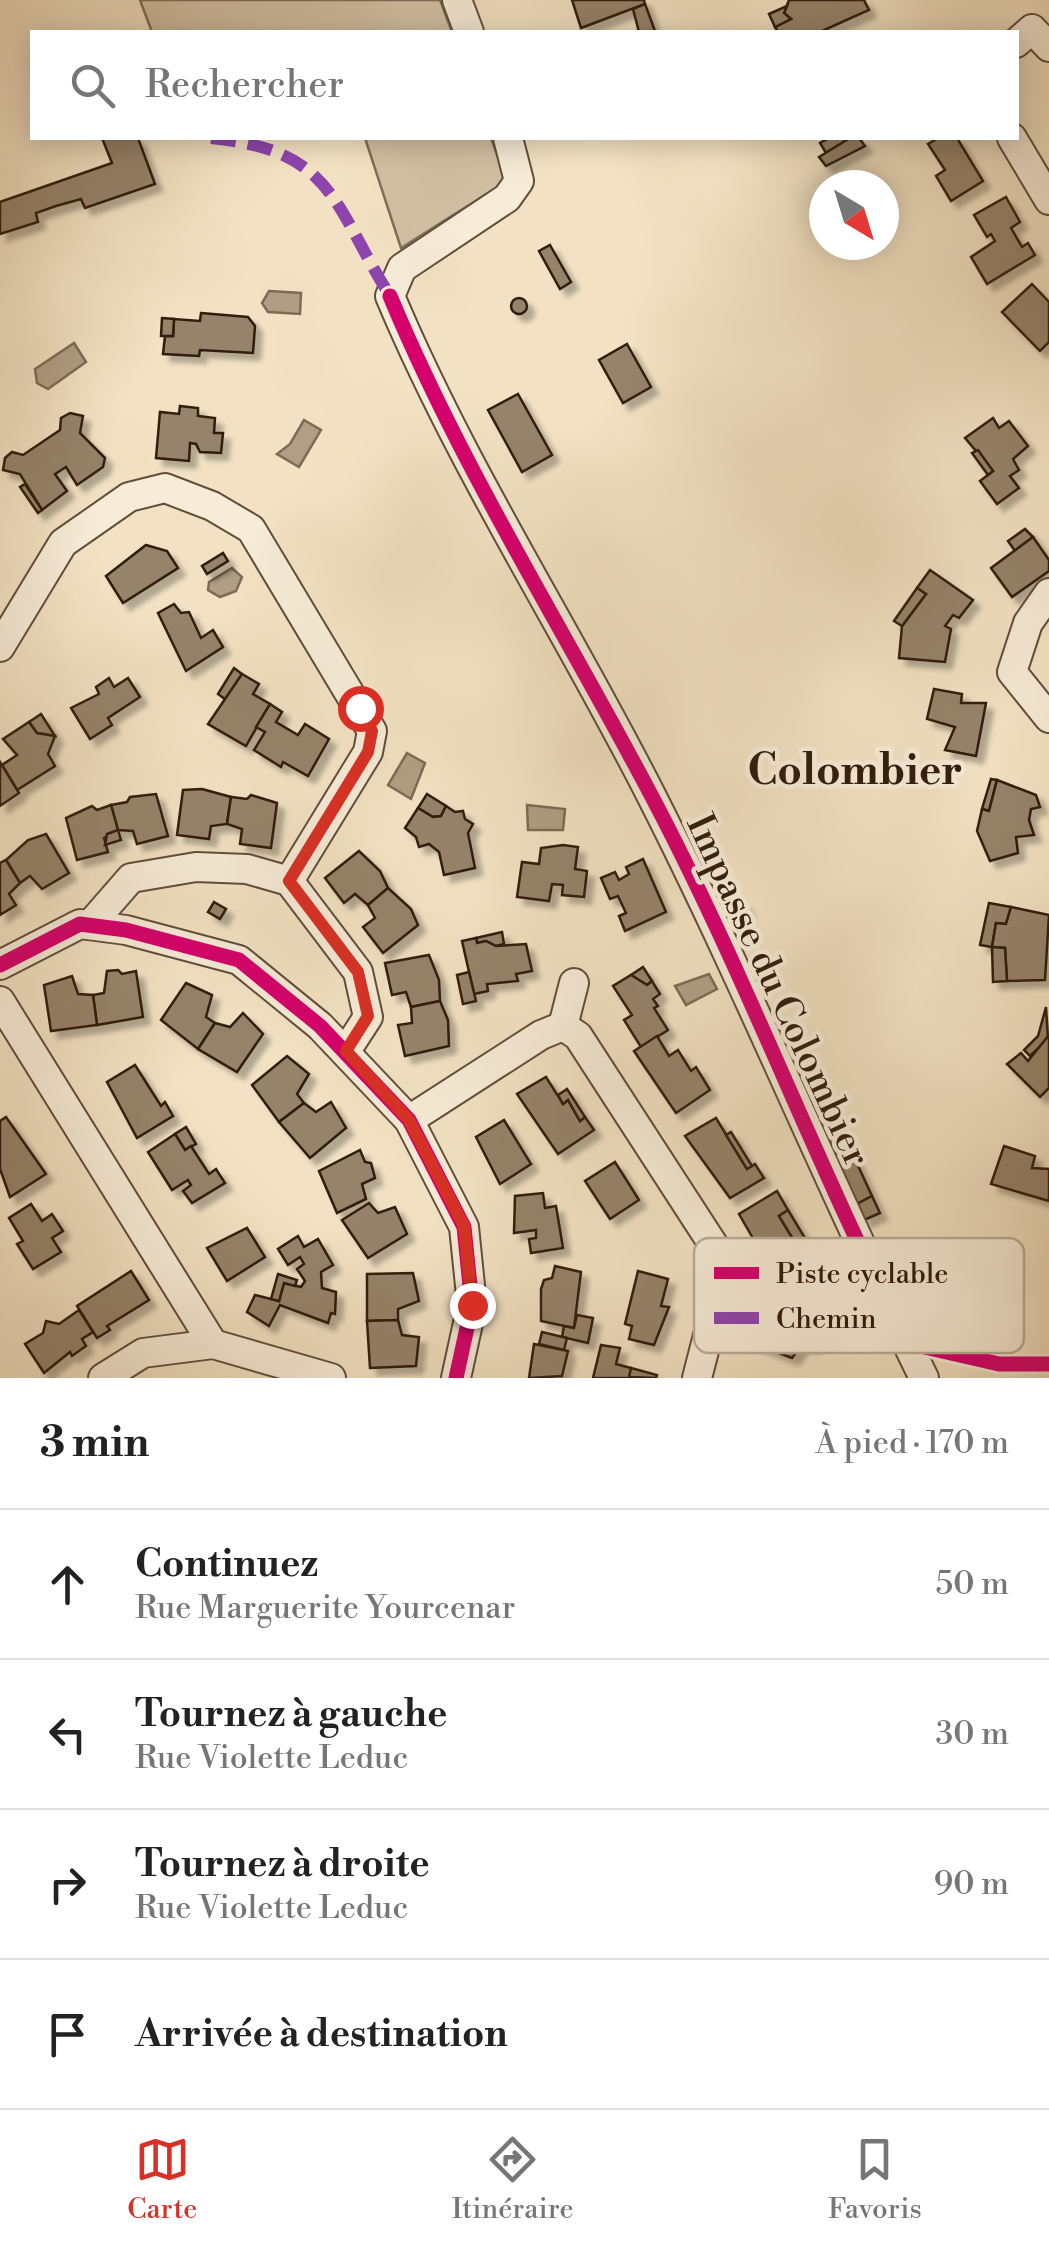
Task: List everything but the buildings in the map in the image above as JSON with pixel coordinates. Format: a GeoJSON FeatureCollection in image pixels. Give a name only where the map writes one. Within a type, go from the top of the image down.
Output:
{"type":"FeatureCollection","features":[{"type":"Feature","properties":{"kind":"street"},"geometry":{"type":"LineString","coordinates":[[457,0],[468,30]]}},
{"type":"Feature","properties":{"kind":"street"},"geometry":{"type":"LineString","coordinates":[[1019,40],[1032,29],[1049,47]]}},
{"type":"Feature","properties":{"kind":"street","name":"Impasse du Colombier"},"geometry":{"type":"LineString","coordinates":[[509,140],[519,180],[508,198],[402,268],[390,296],[418,363],[536,590],[666,825],[859,1238]]}},
{"type":"Feature","properties":{"kind":"street"},"geometry":{"type":"LineString","coordinates":[[1013,140],[1049,200]]}},
{"type":"Feature","properties":{"kind":"street"},"geometry":{"type":"LineString","coordinates":[[0,647],[63,543],[129,497],[165,488],[212,506],[250,530],[372,731],[368,752],[289,881]]}},
{"type":"Feature","properties":{"kind":"street"},"geometry":{"type":"LineString","coordinates":[[1049,593],[1028,624],[1012,672],[1049,718]]}},
{"type":"Feature","properties":{"kind":"street"},"geometry":{"type":"LineString","coordinates":[[90,925],[130,878],[196,867],[247,869],[289,881],[358,972],[368,1016],[346,1051]]}},
{"type":"Feature","properties":{"kind":"street"},"geometry":{"type":"LineString","coordinates":[[0,965],[80,924],[239,960],[346,1051],[409,1120],[464,1226],[472,1305],[456,1378]]}},
{"type":"Feature","properties":{"kind":"street"},"geometry":{"type":"LineString","coordinates":[[563,1026],[574,983]]}},
{"type":"Feature","properties":{"kind":"street"},"geometry":{"type":"LineString","coordinates":[[0,1001],[213,1344]]}},
{"type":"Feature","properties":{"kind":"street"},"geometry":{"type":"LineString","coordinates":[[409,1120],[541,1034],[563,1026]]}},
{"type":"Feature","properties":{"kind":"street"},"geometry":{"type":"LineString","coordinates":[[563,1026],[578,1036],[709,1238]]}},
{"type":"Feature","properties":{"kind":"street"},"geometry":{"type":"LineString","coordinates":[[103,1378],[143,1353],[213,1344],[331,1378]]}},
{"type":"Feature","properties":{"kind":"street"},"geometry":{"type":"LineString","coordinates":[[697,1378],[703,1353]]}},
{"type":"Feature","properties":{"kind":"street","name":"Impasse du Colombier"},"geometry":{"type":"LineString","coordinates":[[912,1353],[924,1378]]}},
{"type":"Feature","properties":{"kind":"shaded area"},"geometry":{"type":"Polygon","coordinates":[[[140,0],[440,0],[451,30],[151,30],[140,0]]]}},
{"type":"Feature","properties":{"kind":"shaded area"},"geometry":{"type":"Polygon","coordinates":[[[366,140],[492,140],[507,181],[401,248],[366,140]]]}},
{"type":"Feature","properties":{"kind":"shaded area"},"geometry":{"type":"Polygon","coordinates":[[[269,291],[301,293],[300,314],[268,312],[262,303],[269,291]]]}},
{"type":"Feature","properties":{"kind":"shaded area"},"geometry":{"type":"Polygon","coordinates":[[[74,343],[86,362],[48,389],[37,383],[35,369],[74,343]]]}},
{"type":"Feature","properties":{"kind":"shaded area"},"geometry":{"type":"Polygon","coordinates":[[[304,420],[321,430],[299,467],[277,454],[290,444],[304,420]]]}},
{"type":"Feature","properties":{"kind":"shaded area"},"geometry":{"type":"Polygon","coordinates":[[[232,568],[242,577],[236,591],[220,597],[208,590],[209,582],[232,568]]]}},
{"type":"Feature","properties":{"kind":"shaded area"},"geometry":{"type":"Polygon","coordinates":[[[407,753],[425,763],[411,799],[388,785],[407,753]]]}},
{"type":"Feature","properties":{"kind":"shaded area"},"geometry":{"type":"Polygon","coordinates":[[[527,805],[565,809],[563,830],[528,830],[527,805]]]}},
{"type":"Feature","properties":{"kind":"shaded area"},"geometry":{"type":"Polygon","coordinates":[[[709,974],[717,989],[686,1005],[675,986],[709,974]]]}},
{"type":"Feature","properties":{"kind":"marked path"},"geometry":{"type":"LineString","coordinates":[[223,140],[283,155],[307,169],[341,209],[390,296]]}},
{"type":"Feature","properties":{"kind":"cycle path"},"geometry":{"type":"LineString","coordinates":[[390,296],[481,486],[685,861],[856,1238]]}},
{"type":"Feature","properties":{"kind":"cycle path"},"geometry":{"type":"LineString","coordinates":[[0,965],[80,924],[126,930],[239,960],[320,1026],[409,1120],[464,1227],[472,1305],[456,1378]]}},
{"type":"Feature","properties":{"kind":"cycle path"},"geometry":{"type":"LineString","coordinates":[[951,1353],[999,1364],[1049,1364]]}},
{"type":"Feature","properties":{"kind":"district","name":"Colombier"},"geometry":{"type":"Point","coordinates":[855,769]}},
{"type":"Feature","properties":{"kind":"route"},"geometry":{"type":"LineString","coordinates":[[360,708],[372,731],[368,752],[289,881],[358,972],[368,1016],[346,1051],[409,1120],[464,1226],[472,1305]]}}]}
